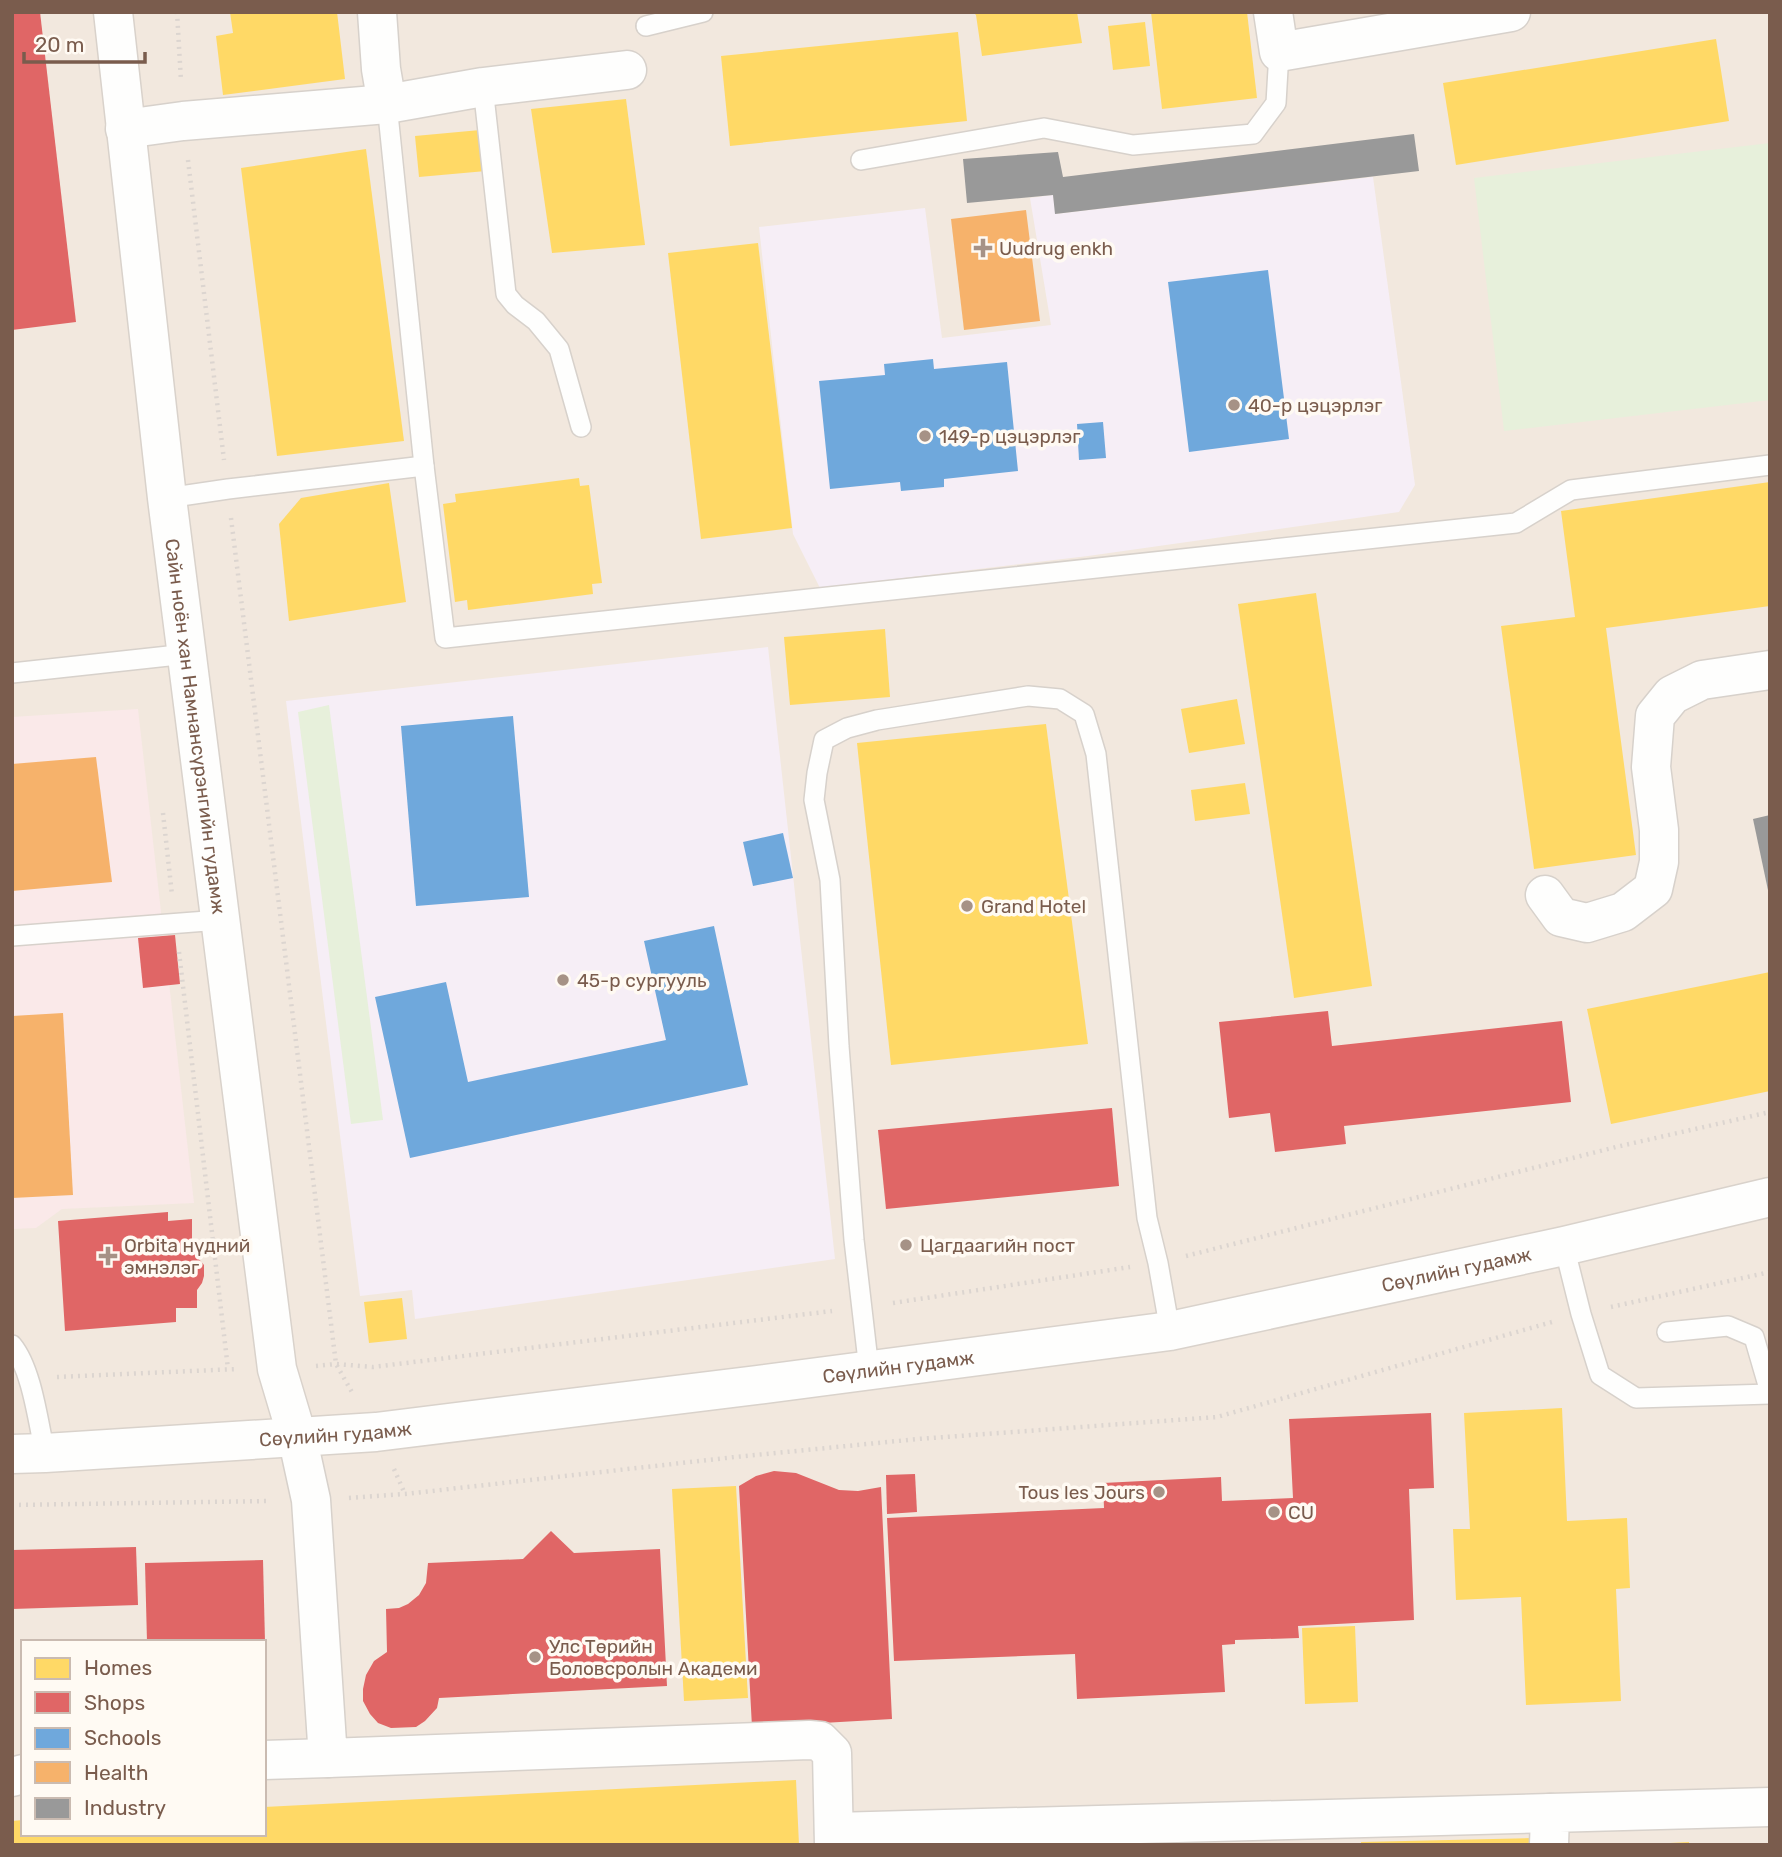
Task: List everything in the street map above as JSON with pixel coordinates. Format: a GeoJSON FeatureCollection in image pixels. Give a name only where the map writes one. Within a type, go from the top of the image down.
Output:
{"type":"FeatureCollection","features":[{"type":"Feature","properties":{"kind":"street","name":"Сайн ноён хан Намнансүрэнгийн гудамж"},"geometry":{"type":"LineString","coordinates":[[113,12],[167,498],[277,1369],[297,1436],[311,1500],[328,1758]]}},
{"type":"Feature","properties":{"kind":"street"},"geometry":{"type":"LineString","coordinates":[[377,12],[381,69],[387,104]]}},
{"type":"Feature","properties":{"kind":"street"},"geometry":{"type":"LineString","coordinates":[[1273,12],[1279,52],[1511,12]]}},
{"type":"Feature","properties":{"kind":"street"},"geometry":{"type":"LineString","coordinates":[[125,129],[183,121],[387,104],[484,87],[627,70]]}},
{"type":"Feature","properties":{"kind":"street"},"geometry":{"type":"LineString","coordinates":[[1545,895],[1561,917],[1587,923],[1623,912],[1653,889],[1658,862],[1658,830],[1651,767],[1655,716],[1672,695],[1702,680],[1770,670]]}},
{"type":"Feature","properties":{"kind":"street","name":"Сөүлийн гудамж"},"geometry":{"type":"LineString","coordinates":[[29,1453],[376,1432],[1170,1331],[1564,1246],[1770,1197]]}},
{"type":"Feature","properties":{"kind":"street"},"geometry":{"type":"LineString","coordinates":[[266,1760],[820,1741],[832,1753],[834,1838],[1550,1829],[1770,1807]]}},
{"type":"Feature","properties":{"kind":"lane"},"geometry":{"type":"LineString","coordinates":[[646,26],[704,12]]}},
{"type":"Feature","properties":{"kind":"lane"},"geometry":{"type":"LineString","coordinates":[[861,160],[1044,128],[1133,145],[1253,134],[1276,103],[1279,52]]}},
{"type":"Feature","properties":{"kind":"lane"},"geometry":{"type":"LineString","coordinates":[[484,87],[506,294],[515,305],[536,321],[559,349],[581,427]]}},
{"type":"Feature","properties":{"kind":"lane"},"geometry":{"type":"LineString","coordinates":[[387,104],[424,466],[445,638],[1516,523],[1571,490],[1770,465]]}},
{"type":"Feature","properties":{"kind":"lane"},"geometry":{"type":"LineString","coordinates":[[167,498],[424,466]]}},
{"type":"Feature","properties":{"kind":"lane"},"geometry":{"type":"LineString","coordinates":[[12,673],[187,654]]}},
{"type":"Feature","properties":{"kind":"lane"},"geometry":{"type":"LineString","coordinates":[[869,1370],[854,1240],[830,880],[814,800],[824,740],[847,728],[877,720],[1028,696],[1060,699],[1084,714],[1096,754],[1147,1218],[1170,1331]]}},
{"type":"Feature","properties":{"kind":"lane"},"geometry":{"type":"LineString","coordinates":[[12,936],[220,920]]}},
{"type":"Feature","properties":{"kind":"lane"},"geometry":{"type":"LineString","coordinates":[[1564,1246],[1600,1375],[1636,1398],[1770,1393],[1754,1337],[1728,1326],[1667,1332]]}},
{"type":"Feature","properties":{"kind":"lane"},"geometry":{"type":"LineString","coordinates":[[12,1345],[19,1353],[28,1378],[29,1453]]}},
{"type":"Feature","properties":{"kind":"path"},"geometry":{"type":"LineString","coordinates":[[177,12],[183,121],[336,1364],[376,1432],[405,1493]]}},
{"type":"Feature","properties":{"kind":"path"},"geometry":{"type":"LineString","coordinates":[[28,1378],[277,1369],[336,1364],[373,1367],[863,1308],[1158,1263],[1602,1151],[1770,1112]]}},
{"type":"Feature","properties":{"kind":"path"},"geometry":{"type":"LineString","coordinates":[[12,1506],[311,1500],[405,1493],[892,1441],[1217,1417],[1581,1314],[1770,1272]]}},
{"type":"Feature","properties":{"kind":"shaded area"},"geometry":{"type":"Polygon","coordinates":[[[12,12],[1770,12],[1770,1845],[12,1845],[12,12]]]}},
{"type":"Feature","properties":{"kind":"shaded area"},"geometry":{"type":"Polygon","coordinates":[[[1373,177],[1415,485],[1399,512],[1088,556],[820,588],[793,534],[759,227],[925,208],[942,338],[1051,325],[1030,198],[1053,195],[1056,214],[1373,177]]]}},
{"type":"Feature","properties":{"kind":"shaded area","name":"45-р сургууль"},"geometry":{"type":"Polygon","coordinates":[[[768,647],[835,1259],[415,1319],[412,1290],[360,1296],[286,701],[768,647]]]}},
{"type":"Feature","properties":{"kind":"shaded area"},"geometry":{"type":"Polygon","coordinates":[[[138,709],[194,1203],[62,1209],[36,1228],[12,1229],[12,717],[138,709]]]}},
{"type":"Feature","properties":{"kind":"green space"},"geometry":{"type":"Polygon","coordinates":[[[1770,143],[1770,400],[1504,431],[1474,178],[1770,143]]]}},
{"type":"Feature","properties":{"kind":"green space"},"geometry":{"type":"Polygon","coordinates":[[[329,705],[383,1120],[351,1124],[298,712],[329,705]]]}},
{"type":"Feature","properties":{"kind":"building: Homes"},"geometry":{"type":"Polygon","coordinates":[[[230,12],[337,12],[345,79],[223,95],[216,36],[233,33],[230,12]]]}},
{"type":"Feature","properties":{"kind":"building: Homes"},"geometry":{"type":"Polygon","coordinates":[[[973,12],[1077,12],[1082,43],[982,56],[976,15],[973,12]]]}},
{"type":"Feature","properties":{"kind":"building: Homes"},"geometry":{"type":"Polygon","coordinates":[[[1151,12],[1247,12],[1257,98],[1162,109],[1151,12]]]}},
{"type":"Feature","properties":{"kind":"building: Homes"},"geometry":{"type":"Polygon","coordinates":[[[1145,22],[1150,66],[1113,70],[1108,26],[1145,22]]]}},
{"type":"Feature","properties":{"kind":"building: Homes"},"geometry":{"type":"Polygon","coordinates":[[[958,32],[967,121],[730,146],[721,56],[958,32]]]}},
{"type":"Feature","properties":{"kind":"building: Homes"},"geometry":{"type":"Polygon","coordinates":[[[1716,39],[1729,121],[1456,165],[1443,83],[1716,39]]]}},
{"type":"Feature","properties":{"kind":"building: Homes"},"geometry":{"type":"Polygon","coordinates":[[[626,99],[645,245],[552,253],[531,109],[626,99]]]}},
{"type":"Feature","properties":{"kind":"building: Homes"},"geometry":{"type":"Polygon","coordinates":[[[480,130],[486,171],[419,177],[415,136],[480,130]]]}},
{"type":"Feature","properties":{"kind":"building: Homes"},"geometry":{"type":"Polygon","coordinates":[[[366,149],[404,441],[277,456],[241,168],[366,149]]]}},
{"type":"Feature","properties":{"kind":"building: Homes"},"geometry":{"type":"Polygon","coordinates":[[[758,243],[792,528],[701,539],[668,253],[758,243]]]}},
{"type":"Feature","properties":{"kind":"building: Homes"},"geometry":{"type":"Polygon","coordinates":[[[579,478],[580,486],[589,485],[602,583],[592,584],[593,594],[468,610],[467,600],[455,602],[443,504],[456,502],[455,494],[579,478]]]}},
{"type":"Feature","properties":{"kind":"building: Homes"},"geometry":{"type":"Polygon","coordinates":[[[1770,482],[1770,606],[1606,628],[1636,855],[1534,869],[1501,626],[1575,617],[1561,511],[1770,482]]]}},
{"type":"Feature","properties":{"kind":"building: Homes"},"geometry":{"type":"Polygon","coordinates":[[[389,483],[406,602],[289,621],[279,524],[301,498],[389,483]]]}},
{"type":"Feature","properties":{"kind":"building: Homes"},"geometry":{"type":"Polygon","coordinates":[[[1316,593],[1372,986],[1294,998],[1238,604],[1316,593]]]}},
{"type":"Feature","properties":{"kind":"building: Homes"},"geometry":{"type":"Polygon","coordinates":[[[885,629],[890,697],[790,705],[784,637],[885,629]]]}},
{"type":"Feature","properties":{"kind":"building: Homes"},"geometry":{"type":"Polygon","coordinates":[[[1237,699],[1245,744],[1189,753],[1181,709],[1237,699]]]}},
{"type":"Feature","properties":{"kind":"building: Homes"},"geometry":{"type":"Polygon","coordinates":[[[1046,724],[1088,1044],[891,1065],[857,743],[1046,724]]]}},
{"type":"Feature","properties":{"kind":"building: Homes"},"geometry":{"type":"Polygon","coordinates":[[[1245,783],[1250,814],[1195,821],[1191,790],[1245,783]]]}},
{"type":"Feature","properties":{"kind":"building: Homes"},"geometry":{"type":"Polygon","coordinates":[[[1770,972],[1770,1091],[1611,1124],[1587,1009],[1770,972]]]}},
{"type":"Feature","properties":{"kind":"building: Homes"},"geometry":{"type":"Polygon","coordinates":[[[402,1298],[407,1339],[369,1343],[364,1302],[402,1298]]]}},
{"type":"Feature","properties":{"kind":"building: Homes"},"geometry":{"type":"Polygon","coordinates":[[[1562,1408],[1567,1521],[1627,1518],[1630,1588],[1616,1589],[1621,1701],[1526,1705],[1521,1597],[1456,1600],[1453,1529],[1470,1529],[1464,1413],[1562,1408]]]}},
{"type":"Feature","properties":{"kind":"building: Homes"},"geometry":{"type":"Polygon","coordinates":[[[736,1486],[748,1698],[684,1701],[672,1489],[736,1486]]]}},
{"type":"Feature","properties":{"kind":"building: Homes"},"geometry":{"type":"Polygon","coordinates":[[[1355,1626],[1358,1702],[1305,1704],[1302,1628],[1355,1626]]]}},
{"type":"Feature","properties":{"kind":"building: Homes"},"geometry":{"type":"Polygon","coordinates":[[[796,1780],[799,1845],[12,1845],[12,1821],[21,1820],[21,1836],[266,1836],[266,1807],[796,1780]]]}},
{"type":"Feature","properties":{"kind":"building: Homes"},"geometry":{"type":"Polygon","coordinates":[[[1532,1838],[1532,1845],[1361,1845],[1361,1842],[1532,1838]]]}},
{"type":"Feature","properties":{"kind":"building: Homes"},"geometry":{"type":"Polygon","coordinates":[[[1689,1842],[1689,1845],[1670,1845],[1670,1843],[1689,1842]]]}},
{"type":"Feature","properties":{"kind":"building: Shops"},"geometry":{"type":"Polygon","coordinates":[[[12,12],[40,12],[76,322],[12,330],[12,12]]]}},
{"type":"Feature","properties":{"kind":"building: Shops"},"geometry":{"type":"Polygon","coordinates":[[[175,935],[180,984],[143,988],[138,938],[175,935]]]}},
{"type":"Feature","properties":{"kind":"building: Shops"},"geometry":{"type":"Polygon","coordinates":[[[1328,1011],[1332,1046],[1562,1021],[1571,1102],[1344,1126],[1346,1144],[1275,1152],[1270,1113],[1229,1118],[1219,1022],[1328,1011]]]}},
{"type":"Feature","properties":{"kind":"building: Shops"},"geometry":{"type":"Polygon","coordinates":[[[1112,1108],[1119,1186],[886,1209],[878,1130],[1112,1108]]]}},
{"type":"Feature","properties":{"kind":"building: Shops"},"geometry":{"type":"Polygon","coordinates":[[[168,1212],[168,1221],[192,1219],[192,1251],[204,1265],[204,1276],[197,1290],[197,1308],[176,1308],[176,1322],[65,1331],[58,1221],[168,1212]]]}},
{"type":"Feature","properties":{"kind":"building: Shops"},"geometry":{"type":"Polygon","coordinates":[[[1431,1413],[1434,1488],[1409,1489],[1414,1620],[1298,1626],[1299,1638],[1235,1640],[1235,1644],[1222,1645],[1225,1692],[1077,1699],[1075,1654],[894,1661],[887,1518],[1104,1508],[1103,1483],[1221,1477],[1222,1501],[1293,1498],[1289,1419],[1431,1413]]]}},
{"type":"Feature","properties":{"kind":"building: Shops"},"geometry":{"type":"Polygon","coordinates":[[[774,1471],[796,1473],[839,1490],[858,1491],[881,1487],[892,1719],[752,1727],[739,1486],[756,1476],[774,1471]]]}},
{"type":"Feature","properties":{"kind":"building: Shops"},"geometry":{"type":"Polygon","coordinates":[[[915,1474],[917,1512],[887,1514],[886,1475],[915,1474]]]}},
{"type":"Feature","properties":{"kind":"building: Shops"},"geometry":{"type":"Polygon","coordinates":[[[551,1531],[574,1553],[660,1549],[667,1686],[439,1698],[437,1708],[416,1727],[391,1728],[378,1723],[363,1701],[363,1689],[366,1675],[374,1661],[387,1652],[386,1609],[399,1608],[419,1595],[426,1583],[428,1563],[523,1559],[551,1531]]]}},
{"type":"Feature","properties":{"kind":"building: Shops"},"geometry":{"type":"Polygon","coordinates":[[[136,1547],[138,1605],[12,1609],[12,1550],[136,1547]]]}},
{"type":"Feature","properties":{"kind":"building: Shops"},"geometry":{"type":"Polygon","coordinates":[[[263,1560],[265,1640],[147,1640],[145,1563],[263,1560]]]}},
{"type":"Feature","properties":{"kind":"building: Schools"},"geometry":{"type":"Polygon","coordinates":[[[1268,270],[1289,439],[1189,452],[1168,282],[1268,270]]]}},
{"type":"Feature","properties":{"kind":"building: Schools"},"geometry":{"type":"Polygon","coordinates":[[[933,359],[934,369],[1007,362],[1018,471],[944,479],[944,487],[901,491],[900,482],[830,489],[819,381],[885,375],[884,364],[933,359]]]}},
{"type":"Feature","properties":{"kind":"building: Schools"},"geometry":{"type":"Polygon","coordinates":[[[1103,422],[1106,458],[1079,460],[1077,424],[1103,422]]]}},
{"type":"Feature","properties":{"kind":"building: Schools"},"geometry":{"type":"Polygon","coordinates":[[[513,716],[529,897],[416,906],[401,726],[513,716]]]}},
{"type":"Feature","properties":{"kind":"building: Schools"},"geometry":{"type":"Polygon","coordinates":[[[783,833],[793,878],[753,886],[743,842],[783,833]]]}},
{"type":"Feature","properties":{"kind":"building: Schools"},"geometry":{"type":"Polygon","coordinates":[[[714,926],[748,1085],[410,1158],[375,997],[446,982],[468,1082],[666,1040],[644,941],[714,926]]]}},
{"type":"Feature","properties":{"kind":"building: Health"},"geometry":{"type":"Polygon","coordinates":[[[1026,210],[1040,321],[964,330],[951,219],[1026,210]]]}},
{"type":"Feature","properties":{"kind":"building: Health"},"geometry":{"type":"Polygon","coordinates":[[[96,757],[112,882],[12,891],[12,764],[96,757]]]}},
{"type":"Feature","properties":{"kind":"building: Health"},"geometry":{"type":"Polygon","coordinates":[[[63,1013],[73,1195],[12,1198],[12,1016],[63,1013]]]}},
{"type":"Feature","properties":{"kind":"building: Industry"},"geometry":{"type":"Polygon","coordinates":[[[1414,134],[1419,171],[1055,214],[1053,195],[967,203],[963,159],[1058,152],[1063,177],[1414,134]]]}},
{"type":"Feature","properties":{"kind":"building: Industry"},"geometry":{"type":"Polygon","coordinates":[[[1770,815],[1770,895],[1769,895],[1753,819],[1770,815]]]}},
{"type":"Feature","properties":{"kind":"place","name":"Uudrug enkh"},"geometry":{"type":"Point","coordinates":[983,248]}},
{"type":"Feature","properties":{"kind":"place","name":"40-р цэцэрлэг"},"geometry":{"type":"Point","coordinates":[1234,405]}},
{"type":"Feature","properties":{"kind":"place","name":"149-р цэцэрлэг"},"geometry":{"type":"Point","coordinates":[925,436]}},
{"type":"Feature","properties":{"kind":"place","name":"Grand Hotel"},"geometry":{"type":"Point","coordinates":[967,906]}},
{"type":"Feature","properties":{"kind":"place","name":"45-р сургууль"},"geometry":{"type":"Point","coordinates":[563,980]}},
{"type":"Feature","properties":{"kind":"place","name":"Цагдаагийн пост"},"geometry":{"type":"Point","coordinates":[906,1245]}},
{"type":"Feature","properties":{"kind":"place","name":"Orbita нүдний эмнэлэг"},"geometry":{"type":"Point","coordinates":[108,1256]}},
{"type":"Feature","properties":{"kind":"place","name":"Tous les Jours"},"geometry":{"type":"Point","coordinates":[1159,1492]}},
{"type":"Feature","properties":{"kind":"place","name":"CU"},"geometry":{"type":"Point","coordinates":[1274,1512]}},
{"type":"Feature","properties":{"kind":"place","name":"Улс Төрийн Боловсролын Академи"},"geometry":{"type":"Point","coordinates":[535,1657]}}]}
